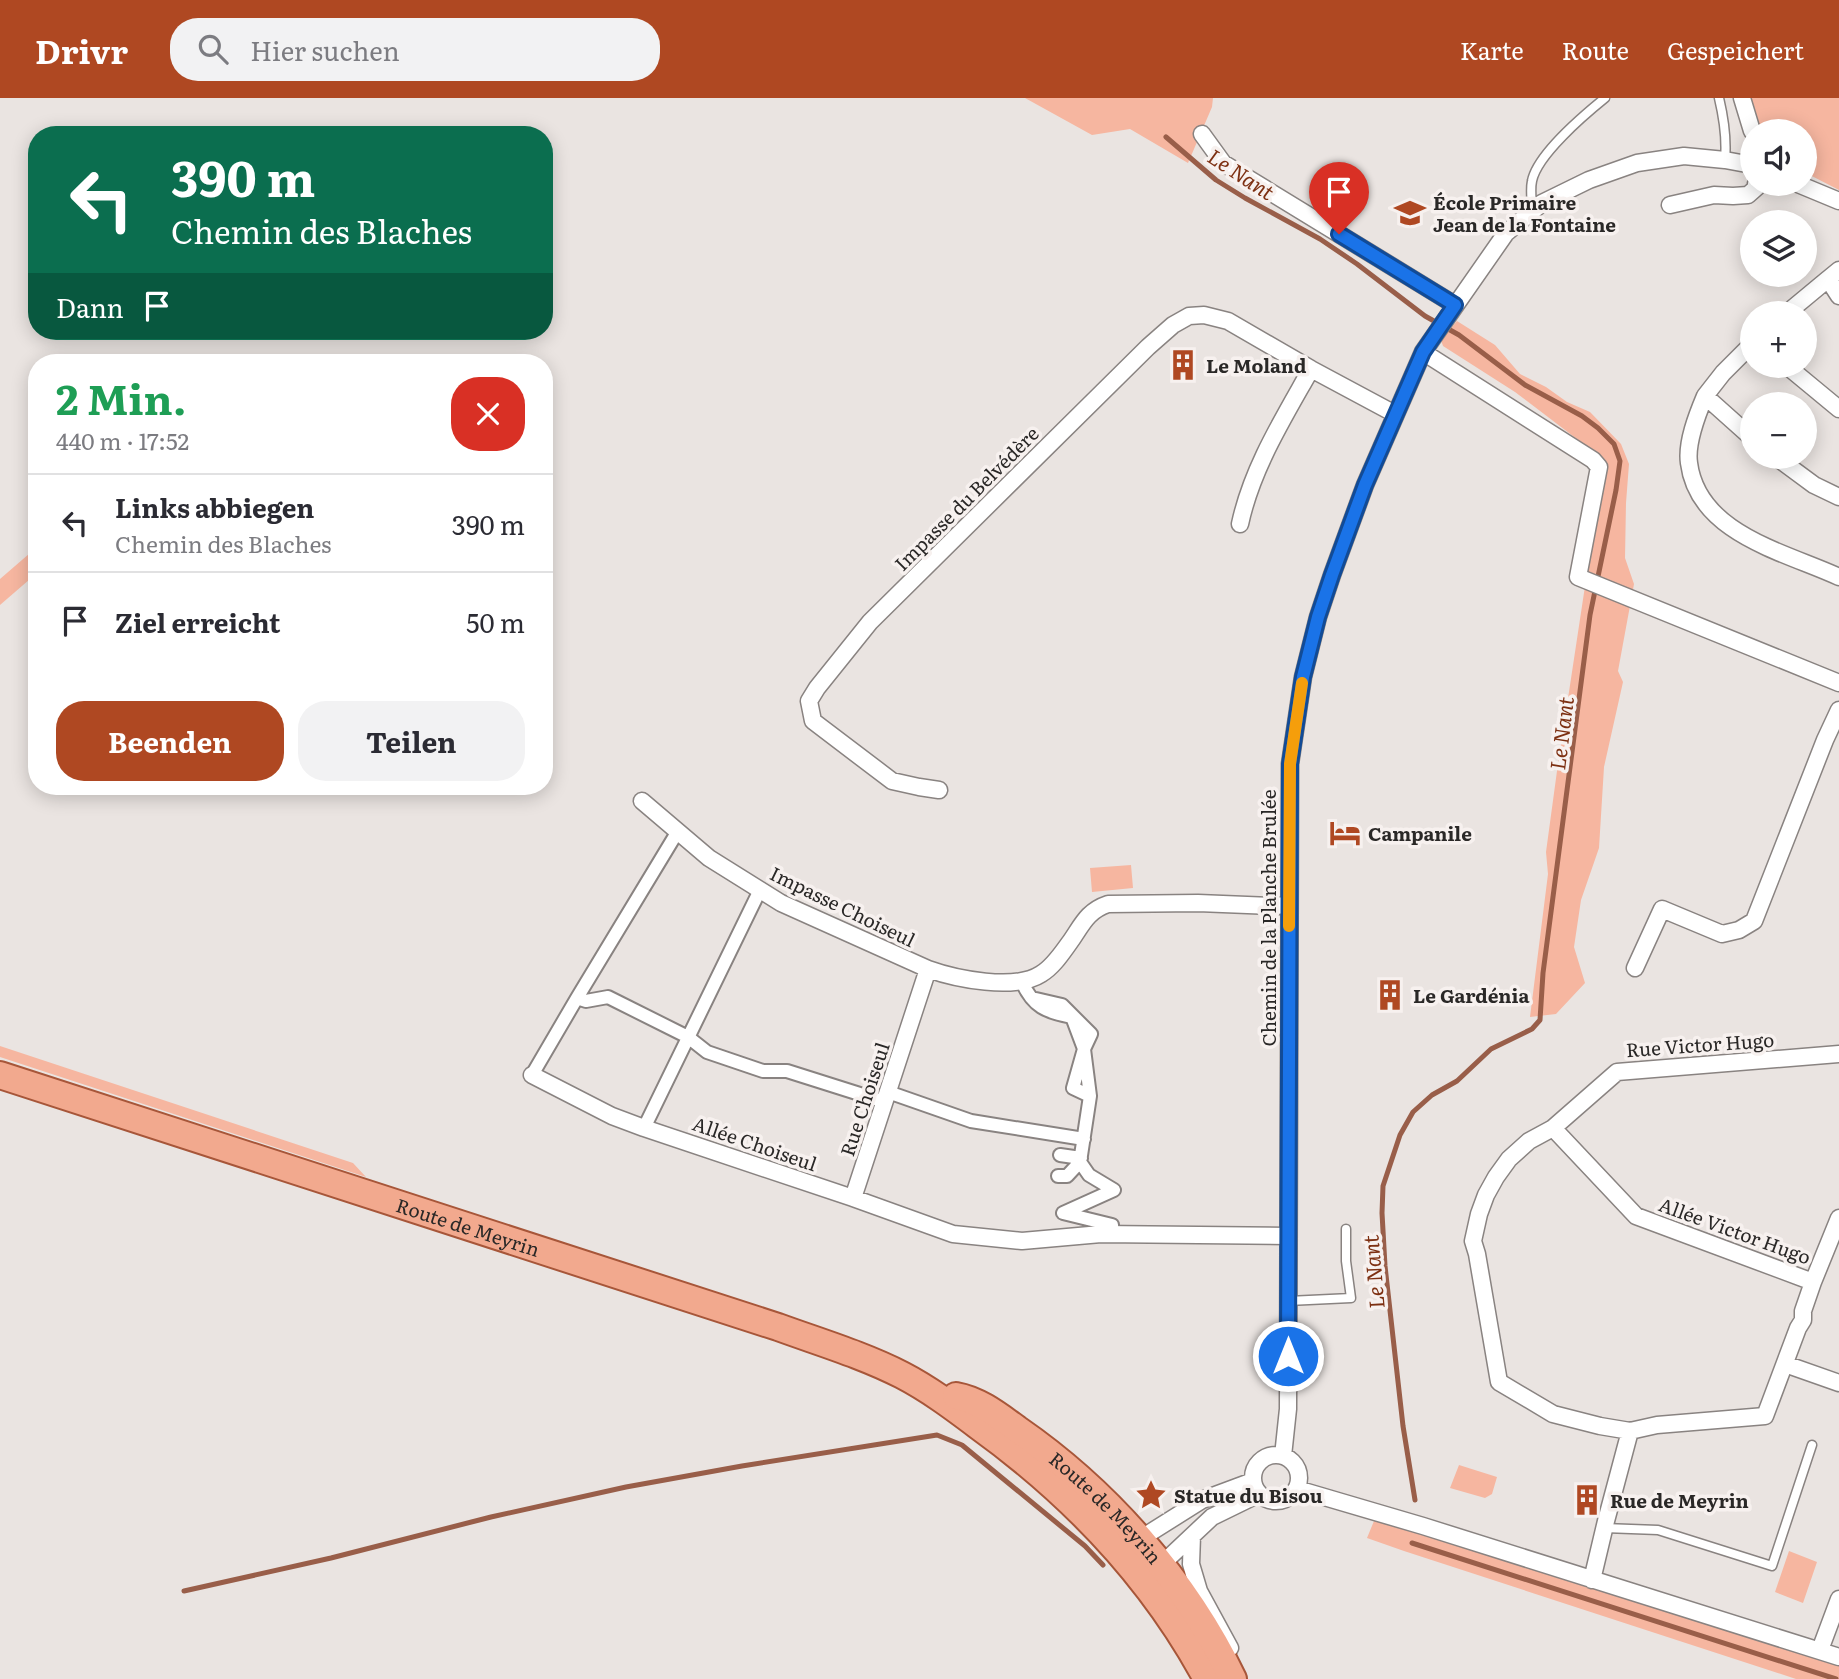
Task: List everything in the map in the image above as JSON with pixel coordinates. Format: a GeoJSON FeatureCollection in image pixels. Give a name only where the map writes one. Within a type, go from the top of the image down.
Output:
{"type":"FeatureCollection","features":[{"type":"Feature","properties":{"kind":"main road","name":"Route de Meyrin"},"geometry":{"type":"LineString","coordinates":[[0,1075],[778,1327],[899,1374],[931,1391],[999,1441],[1046,1479],[1097,1528],[1163,1608],[1207,1679]]}},
{"type":"Feature","properties":{"kind":"main road","name":"Route de Meyrin"},"geometry":{"type":"LineString","coordinates":[[931,1391],[968,1398],[1003,1419],[1037,1442],[1118,1515],[1161,1565],[1191,1606],[1220,1652],[1233,1679]]}},
{"type":"Feature","properties":{"kind":"street"},"geometry":{"type":"LineString","coordinates":[[1742,98],[1748,119]]}},
{"type":"Feature","properties":{"kind":"street"},"geometry":{"type":"LineString","coordinates":[[1202,134],[1223,163],[1452,310]]}},
{"type":"Feature","properties":{"kind":"street","name":"Chemin de la Planche Brulée"},"geometry":{"type":"LineString","coordinates":[[1283,1456],[1288,1409],[1290,764],[1303,677],[1332,575],[1365,485],[1423,352],[1506,233],[1542,203],[1589,180],[1637,163],[1684,156],[1740,163]]}},
{"type":"Feature","properties":{"kind":"street"},"geometry":{"type":"LineString","coordinates":[[1817,192],[1839,201]]}},
{"type":"Feature","properties":{"kind":"street"},"geometry":{"type":"LineString","coordinates":[[1670,205],[1714,195],[1740,196]]}},
{"type":"Feature","properties":{"kind":"street"},"geometry":{"type":"LineString","coordinates":[[1801,301],[1833,274],[1839,296]]}},
{"type":"Feature","properties":{"kind":"street","name":"Impasse du Belvédère"},"geometry":{"type":"LineString","coordinates":[[939,790],[892,781],[877,771],[813,721],[809,701],[870,622],[1173,325],[1189,316],[1204,315],[1228,320],[1395,414]]}},
{"type":"Feature","properties":{"kind":"street"},"geometry":{"type":"LineString","coordinates":[[1423,352],[1593,460],[1599,467],[1578,577],[1839,683]]}},
{"type":"Feature","properties":{"kind":"street"},"geometry":{"type":"LineString","coordinates":[[1740,356],[1705,396],[1694,423],[1688,461],[1694,483],[1706,505],[1731,529],[1770,549],[1839,577]]}},
{"type":"Feature","properties":{"kind":"street"},"geometry":{"type":"LineString","coordinates":[[1240,524],[1244,504],[1264,453],[1311,369]]}},
{"type":"Feature","properties":{"kind":"street"},"geometry":{"type":"LineString","coordinates":[[1802,378],[1839,409]]}},
{"type":"Feature","properties":{"kind":"street"},"geometry":{"type":"LineString","coordinates":[[1705,396],[1740,427]]}},
{"type":"Feature","properties":{"kind":"street"},"geometry":{"type":"LineString","coordinates":[[1792,469],[1814,485],[1839,497]]}},
{"type":"Feature","properties":{"kind":"street"},"geometry":{"type":"LineString","coordinates":[[1635,968],[1662,909],[1723,934],[1739,930],[1754,921],[1839,710]]}},
{"type":"Feature","properties":{"kind":"street","name":"Impasse Choiseul"},"geometry":{"type":"LineString","coordinates":[[642,801],[709,858],[781,903],[928,969]]}},
{"type":"Feature","properties":{"kind":"street","name":"Allée Choiseul"},"geometry":{"type":"LineString","coordinates":[[678,831],[532,1075],[644,1128],[853,1198]]}},
{"type":"Feature","properties":{"kind":"street"},"geometry":{"type":"LineString","coordinates":[[644,1128],[760,890]]}},
{"type":"Feature","properties":{"kind":"street"},"geometry":{"type":"LineString","coordinates":[[1025,989],[1054,962],[1086,918],[1096,908],[1108,904],[1289,905]]}},
{"type":"Feature","properties":{"kind":"street"},"geometry":{"type":"LineString","coordinates":[[928,969],[949,976],[1025,989],[1062,1005],[1091,1034],[1084,1049],[1090,1096],[1081,1160],[1089,1175],[1114,1190],[1063,1213],[1112,1226],[1113,1235]]}},
{"type":"Feature","properties":{"kind":"street","name":"Rue Choiseul"},"geometry":{"type":"LineString","coordinates":[[853,1198],[928,969]]}},
{"type":"Feature","properties":{"kind":"street"},"geometry":{"type":"LineString","coordinates":[[577,998],[586,1001],[608,997],[688,1037],[707,1052],[763,1071],[787,1071],[971,1121],[1084,1139]]}},
{"type":"Feature","properties":{"kind":"street"},"geometry":{"type":"LineString","coordinates":[[1072,1041],[1084,1049]]}},
{"type":"Feature","properties":{"kind":"street","name":"Rue Victor Hugo"},"geometry":{"type":"LineString","coordinates":[[1839,1054],[1617,1072],[1553,1128],[1529,1141],[1509,1159],[1496,1177],[1483,1204],[1473,1241],[1499,1382],[1553,1414],[1630,1431],[1657,1425],[1765,1416],[1803,1320],[1803,1311],[1813,1282],[1835,1240],[1839,1218]]}},
{"type":"Feature","properties":{"kind":"street","name":"Allée Victor Hugo"},"geometry":{"type":"LineString","coordinates":[[1553,1128],[1636,1216],[1813,1282]]}},
{"type":"Feature","properties":{"kind":"street"},"geometry":{"type":"LineString","coordinates":[[1060,1155],[1081,1160]]}},
{"type":"Feature","properties":{"kind":"street"},"geometry":{"type":"LineString","coordinates":[[1081,1160],[1063,1176],[1089,1175]]}},
{"type":"Feature","properties":{"kind":"street"},"geometry":{"type":"LineString","coordinates":[[853,1198],[953,1234],[1022,1241],[1113,1235],[1288,1236]]}},
{"type":"Feature","properties":{"kind":"street"},"geometry":{"type":"LineString","coordinates":[[1785,1364],[1839,1383]]}},
{"type":"Feature","properties":{"kind":"street"},"geometry":{"type":"LineString","coordinates":[[1592,1580],[1630,1431]]}},
{"type":"Feature","properties":{"kind":"street"},"geometry":{"type":"LineString","coordinates":[[1275,1455],[1283,1456],[1296,1466],[1299,1473],[1297,1489],[1293,1495],[1279,1502],[1265,1499],[1256,1488],[1253,1473],[1261,1461],[1275,1455]]}},
{"type":"Feature","properties":{"kind":"street"},"geometry":{"type":"LineString","coordinates":[[1256,1488],[1212,1517],[1161,1565],[1132,1569],[1140,1539],[1202,1500],[1256,1488]]}},
{"type":"Feature","properties":{"kind":"street"},"geometry":{"type":"LineString","coordinates":[[1297,1489],[1839,1657]]}},
{"type":"Feature","properties":{"kind":"street"},"geometry":{"type":"LineString","coordinates":[[1192,1536],[1191,1564],[1199,1591],[1223,1633],[1244,1679]]}},
{"type":"Feature","properties":{"kind":"street"},"geometry":{"type":"LineString","coordinates":[[1819,1650],[1839,1599]]}},
{"type":"Feature","properties":{"kind":"lane"},"geometry":{"type":"LineString","coordinates":[[1533,211],[1532,182],[1545,154],[1605,98]]}},
{"type":"Feature","properties":{"kind":"lane"},"geometry":{"type":"LineString","coordinates":[[1719,98],[1727,142],[1725,160]]}},
{"type":"Feature","properties":{"kind":"lane"},"geometry":{"type":"LineString","coordinates":[[1288,1301],[1351,1298],[1346,1261],[1346,1229]]}},
{"type":"Feature","properties":{"kind":"lane"},"geometry":{"type":"LineString","coordinates":[[1604,1528],[1658,1530],[1772,1566],[1812,1445]]}},
{"type":"Feature","properties":{"kind":"shaded area"},"geometry":{"type":"Polygon","coordinates":[[[1025,98],[1213,98],[1212,107],[1188,163],[1130,129],[1092,135],[1025,98]]]}},
{"type":"Feature","properties":{"kind":"shaded area"},"geometry":{"type":"Polygon","coordinates":[[[1751,98],[1839,98],[1839,190],[1817,179],[1817,119],[1756,119],[1751,98]]]}},
{"type":"Feature","properties":{"kind":"shaded area"},"geometry":{"type":"Polygon","coordinates":[[[1457,321],[1495,345],[1520,374],[1546,387],[1567,402],[1590,412],[1621,444],[1629,464],[1625,558],[1634,584],[1618,671],[1623,682],[1604,767],[1599,848],[1581,900],[1574,947],[1585,983],[1556,1014],[1530,1017],[1548,874],[1546,852],[1592,540],[1590,449],[1515,392],[1443,346],[1441,340],[1457,321]]]}},
{"type":"Feature","properties":{"kind":"shaded area"},"geometry":{"type":"Polygon","coordinates":[[[28,555],[28,581],[0,605],[0,579],[28,555]]]}},
{"type":"Feature","properties":{"kind":"shaded area"},"geometry":{"type":"Polygon","coordinates":[[[1131,865],[1133,888],[1092,892],[1090,868],[1131,865]]]}},
{"type":"Feature","properties":{"kind":"shaded area"},"geometry":{"type":"Polygon","coordinates":[[[0,1046],[353,1163],[366,1177],[0,1057],[0,1046]]]}},
{"type":"Feature","properties":{"kind":"shaded area"},"geometry":{"type":"Polygon","coordinates":[[[1459,1465],[1497,1477],[1492,1494],[1485,1498],[1450,1488],[1459,1465]]]}},
{"type":"Feature","properties":{"kind":"shaded area"},"geometry":{"type":"Polygon","coordinates":[[[1374,1521],[1424,1531],[1839,1666],[1839,1679],[1796,1679],[1404,1551],[1367,1538],[1374,1521]]]}},
{"type":"Feature","properties":{"kind":"shaded area"},"geometry":{"type":"Polygon","coordinates":[[[1789,1551],[1817,1562],[1803,1603],[1775,1592],[1789,1551]]]}},
{"type":"Feature","properties":{"kind":"waterway","name":"Le Nant"},"geometry":{"type":"LineString","coordinates":[[1166,137],[1216,180],[1320,239],[1425,316],[1459,335],[1525,385],[1582,416],[1614,444],[1620,461],[1590,615],[1543,973],[1540,1020],[1532,1029],[1491,1049],[1457,1081],[1432,1095],[1413,1112],[1400,1135],[1383,1186],[1385,1266],[1403,1426],[1415,1500]]}},
{"type":"Feature","properties":{"kind":"waterway"},"geometry":{"type":"LineString","coordinates":[[184,1591],[626,1487],[937,1435],[962,1445],[1085,1546],[1103,1565]]}},
{"type":"Feature","properties":{"kind":"waterway","name":"Le Nant"},"geometry":{"type":"LineString","coordinates":[[1412,1543],[1836,1679]]}},
{"type":"Feature","properties":{"kind":"slow traffic"},"geometry":{"type":"LineString","coordinates":[[1289,926],[1290,764],[1302,683]]}},
{"type":"Feature","properties":{"kind":"place","name":"École Primaire Jean de la Fontaine"},"geometry":{"type":"Point","coordinates":[1410,213]}},
{"type":"Feature","properties":{"kind":"place","name":"Le Moland"},"geometry":{"type":"Point","coordinates":[1183,365]}},
{"type":"Feature","properties":{"kind":"place","name":"Campanile"},"geometry":{"type":"Point","coordinates":[1345,833]}},
{"type":"Feature","properties":{"kind":"place","name":"Le Gardénia"},"geometry":{"type":"Point","coordinates":[1390,995]}},
{"type":"Feature","properties":{"kind":"place","name":"Statue du Bisou"},"geometry":{"type":"Point","coordinates":[1151,1495]}},
{"type":"Feature","properties":{"kind":"place","name":"Rue de Meyrin"},"geometry":{"type":"Point","coordinates":[1587,1500]}},
{"type":"Feature","properties":{"kind":"route"},"geometry":{"type":"LineString","coordinates":[[1288,1356],[1290,764],[1295,721],[1318,617],[1365,485],[1423,352],[1455,305],[1339,234]]}}]}
